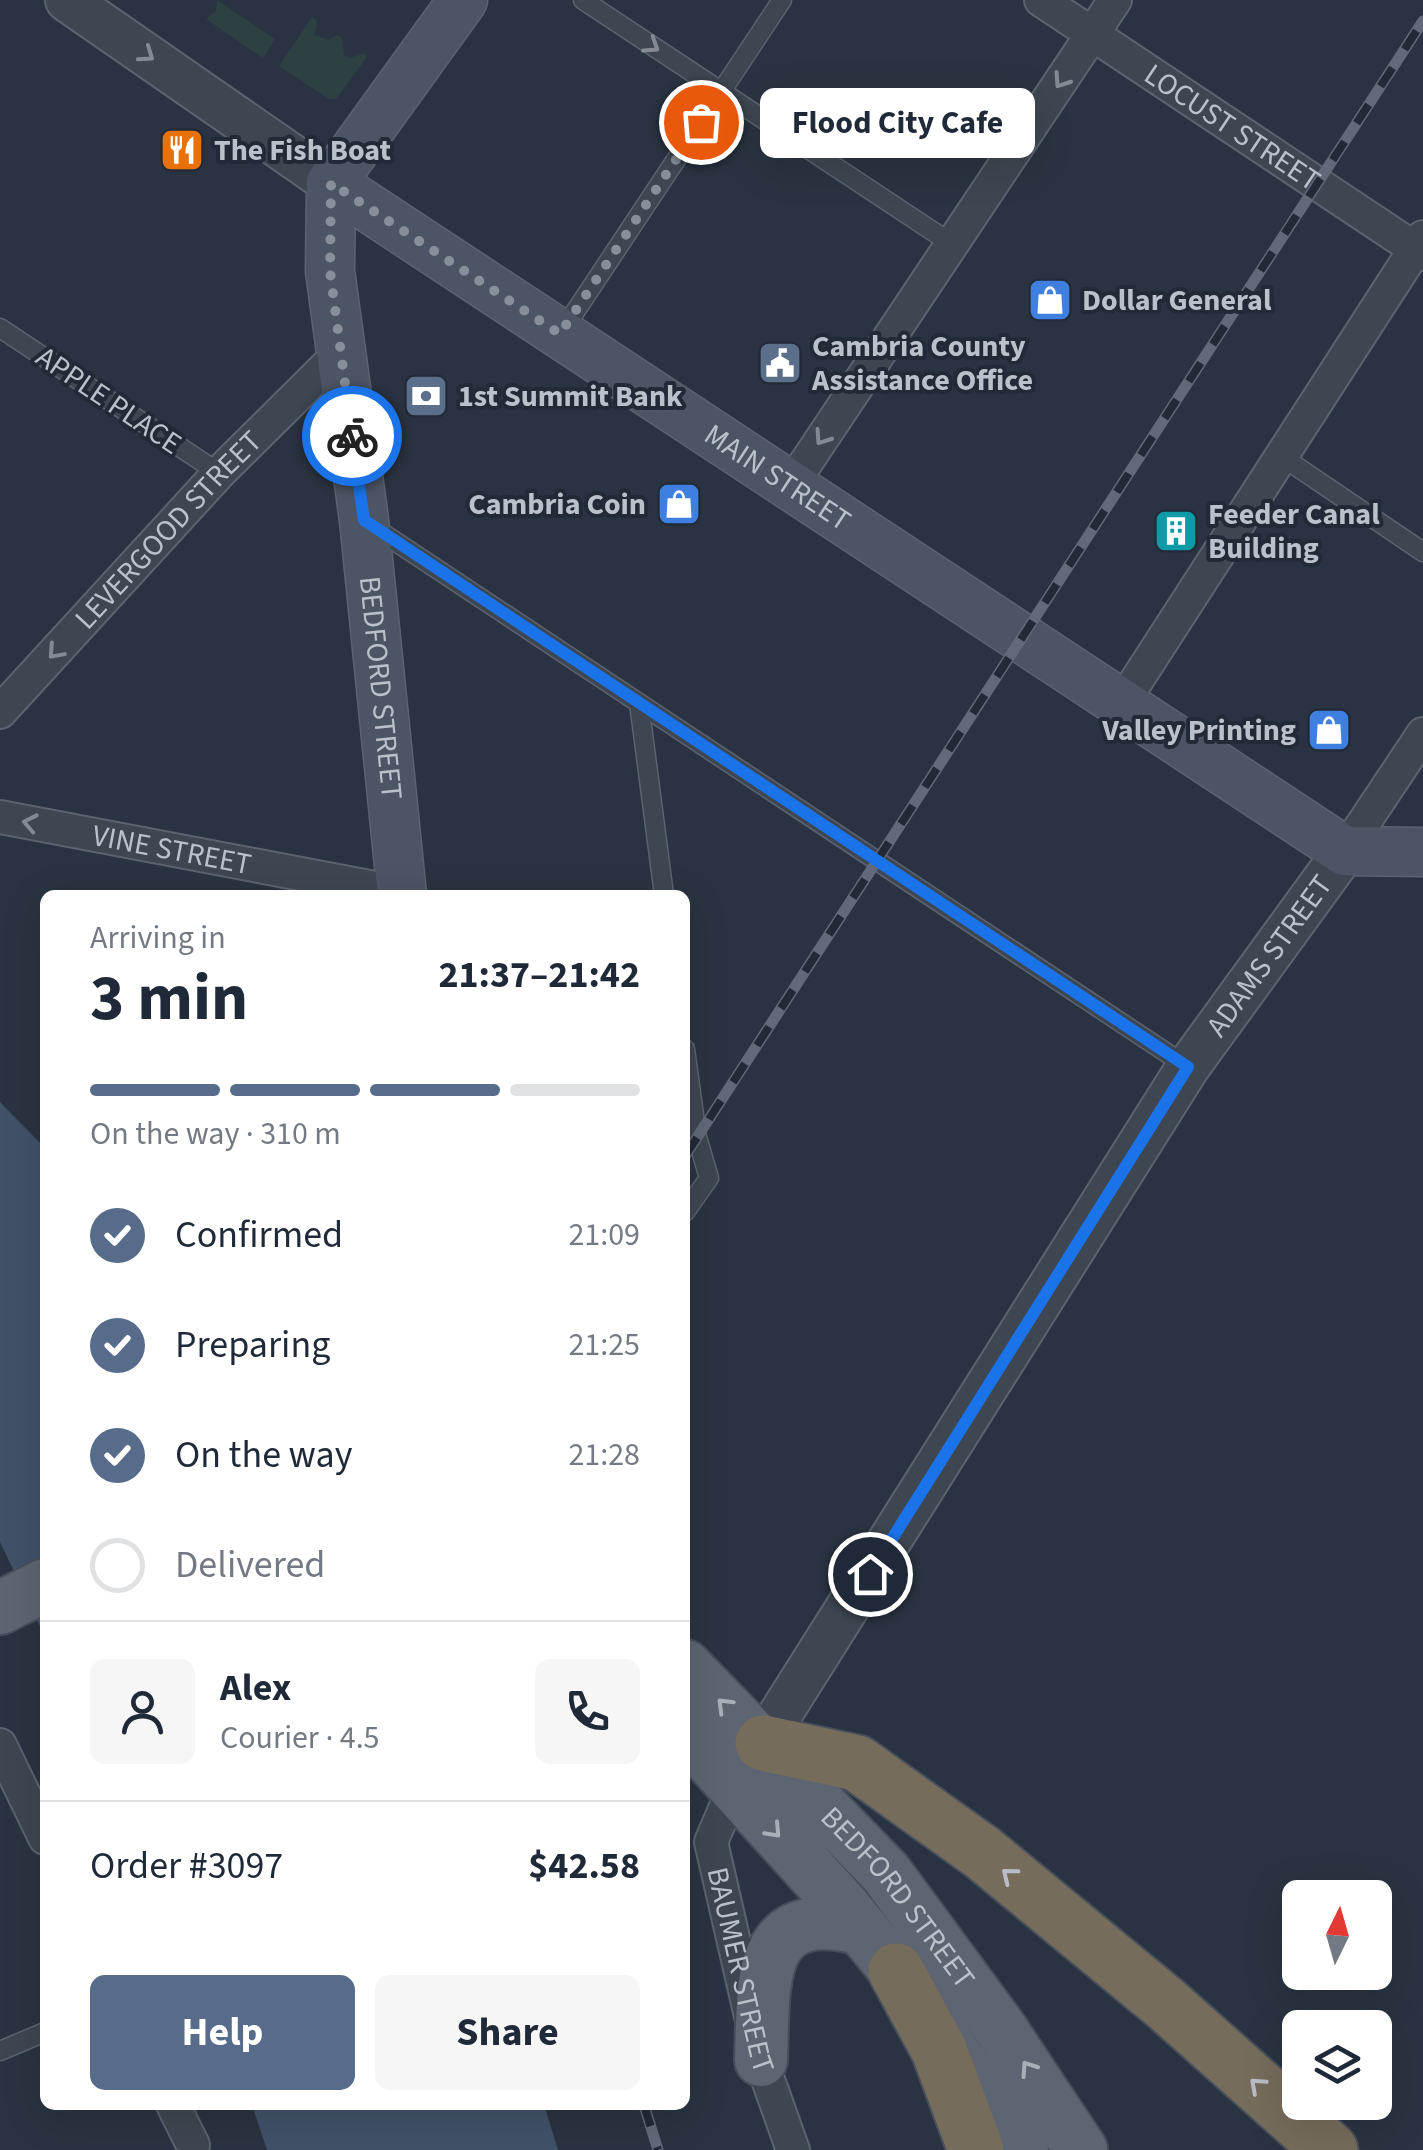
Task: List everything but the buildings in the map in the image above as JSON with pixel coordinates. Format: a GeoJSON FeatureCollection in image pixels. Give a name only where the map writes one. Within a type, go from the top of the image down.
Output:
{"type":"FeatureCollection","features":[{"type":"Feature","properties":{"kind":"highway"},"geometry":{"type":"LineString","coordinates":[[748,1766],[857,1763],[983,1854],[1166,2004],[1330,2150]]}},
{"type":"Feature","properties":{"kind":"highway"},"geometry":{"type":"LineString","coordinates":[[896,1971],[939,2050],[976,2150]]}},
{"type":"Feature","properties":{"kind":"main road"},"geometry":{"type":"LineString","coordinates":[[331,183],[462,0]]}},
{"type":"Feature","properties":{"kind":"main road","name":"MAIN STREET"},"geometry":{"type":"LineString","coordinates":[[331,183],[1344,851]]}},
{"type":"Feature","properties":{"kind":"main road","name":"BEDFORD STREET"},"geometry":{"type":"LineString","coordinates":[[331,183],[330,271],[364,520],[401,890]]}},
{"type":"Feature","properties":{"kind":"main road"},"geometry":{"type":"LineString","coordinates":[[1344,851],[1423,852]]}},
{"type":"Feature","properties":{"kind":"main road"},"geometry":{"type":"LineString","coordinates":[[0,1608],[40,1588]]}},
{"type":"Feature","properties":{"kind":"main road","name":"BEDFORD STREET"},"geometry":{"type":"LineString","coordinates":[[690,1674],[748,1766],[1022,2150]]}},
{"type":"Feature","properties":{"kind":"main road","name":"BEDFORD STREET"},"geometry":{"type":"LineString","coordinates":[[690,1735],[748,1766],[886,1874],[1000,2028],[1081,2150]]}},
{"type":"Feature","properties":{"kind":"main road"},"geometry":{"type":"LineString","coordinates":[[761,2060],[765,1968],[780,1942],[802,1924],[833,1922],[862,1929]]}},
{"type":"Feature","properties":{"kind":"street","name":"MAIN STREET"},"geometry":{"type":"LineString","coordinates":[[67,0],[331,183]]}},
{"type":"Feature","properties":{"kind":"street","name":"LOCUST STREET"},"geometry":{"type":"LineString","coordinates":[[1041,0],[1420,247]]}},
{"type":"Feature","properties":{"kind":"street"},"geometry":{"type":"LineString","coordinates":[[790,486],[1115,0]]}},
{"type":"Feature","properties":{"kind":"street"},"geometry":{"type":"LineString","coordinates":[[1122,704],[1420,247]]}},
{"type":"Feature","properties":{"kind":"street","name":"LEVERGOOD STREET"},"geometry":{"type":"LineString","coordinates":[[0,712],[219,473],[340,353]]}},
{"type":"Feature","properties":{"kind":"street","name":"ADAMS STREET"},"geometry":{"type":"LineString","coordinates":[[748,1766],[1188,1067],[1423,734]]}},
{"type":"Feature","properties":{"kind":"street","name":"VINE STREET"},"geometry":{"type":"LineString","coordinates":[[0,817],[380,890]]}},
{"type":"Feature","properties":{"kind":"street"},"geometry":{"type":"LineString","coordinates":[[0,1745],[40,1828]]}},
{"type":"Feature","properties":{"kind":"street","name":"BAUMER STREET"},"geometry":{"type":"LineString","coordinates":[[748,1766],[711,1842],[761,2060],[793,2150]]}},
{"type":"Feature","properties":{"kind":"street"},"geometry":{"type":"LineString","coordinates":[[176,2110],[193,2145]]}},
{"type":"Feature","properties":{"kind":"lane"},"geometry":{"type":"LineString","coordinates":[[583,0],[952,244]]}},
{"type":"Feature","properties":{"kind":"lane"},"geometry":{"type":"LineString","coordinates":[[560,334],[782,0]]}},
{"type":"Feature","properties":{"kind":"lane","name":"APPLE PLACE"},"geometry":{"type":"LineString","coordinates":[[0,328],[219,473]]}},
{"type":"Feature","properties":{"kind":"lane"},"geometry":{"type":"LineString","coordinates":[[1281,456],[1423,552]]}},
{"type":"Feature","properties":{"kind":"lane"},"geometry":{"type":"LineString","coordinates":[[364,520],[1188,1067]]}},
{"type":"Feature","properties":{"kind":"lane"},"geometry":{"type":"LineString","coordinates":[[638,703],[663,890]]}},
{"type":"Feature","properties":{"kind":"lane"},"geometry":{"type":"LineString","coordinates":[[690,1086],[697,1138],[709,1178],[690,1205]]}},
{"type":"Feature","properties":{"kind":"lane"},"geometry":{"type":"LineString","coordinates":[[0,2051],[40,2034]]}},
{"type":"Feature","properties":{"kind":"green space"},"geometry":{"type":"Polygon","coordinates":[[[217,0],[275,39],[263,58],[206,19],[216,11],[217,0]]]}},
{"type":"Feature","properties":{"kind":"green space"},"geometry":{"type":"Polygon","coordinates":[[[312,17],[317,21],[315,35],[328,40],[337,35],[342,38],[344,55],[350,58],[364,53],[367,57],[336,99],[329,99],[279,66],[312,17]]]}},
{"type":"Feature","properties":{"kind":"water"},"geometry":{"type":"Polygon","coordinates":[[[0,1102],[40,1143],[40,1626],[0,1542],[0,1102]]]}},
{"type":"Feature","properties":{"kind":"water"},"geometry":{"type":"Polygon","coordinates":[[[254,2110],[546,2110],[558,2150],[267,2150],[254,2110]]]}},
{"type":"Feature","properties":{"kind":"railway"},"geometry":{"type":"LineString","coordinates":[[690,1148],[1423,21]]}},
{"type":"Feature","properties":{"kind":"railway"},"geometry":{"type":"LineString","coordinates":[[646,2110],[658,2150]]}},
{"type":"Feature","properties":{"kind":"way so far"},"geometry":{"type":"LineString","coordinates":[[352,436],[330,271],[331,183],[560,334],[701,122]]}},
{"type":"Feature","properties":{"kind":"place","name":"Flood City Cafe"},"geometry":{"type":"Point","coordinates":[701,122]}},
{"type":"Feature","properties":{"kind":"place","name":"The Fish Boat"},"geometry":{"type":"Point","coordinates":[182,150]}},
{"type":"Feature","properties":{"kind":"place","name":"Dollar General"},"geometry":{"type":"Point","coordinates":[1050,300]}},
{"type":"Feature","properties":{"kind":"place","name":"Cambria County Assistance Office"},"geometry":{"type":"Point","coordinates":[780,363]}},
{"type":"Feature","properties":{"kind":"place","name":"1st Summit Bank"},"geometry":{"type":"Point","coordinates":[426,396]}},
{"type":"Feature","properties":{"kind":"place","name":"Cambria Coin"},"geometry":{"type":"Point","coordinates":[679,504]}},
{"type":"Feature","properties":{"kind":"place","name":"Feeder Canal Building"},"geometry":{"type":"Point","coordinates":[1176,531]}},
{"type":"Feature","properties":{"kind":"place","name":"Valley Printing"},"geometry":{"type":"Point","coordinates":[1329,730]}},
{"type":"Feature","properties":{"kind":"route"},"geometry":{"type":"LineString","coordinates":[[352,436],[364,520],[1188,1067],[870,1574]]}}]}
